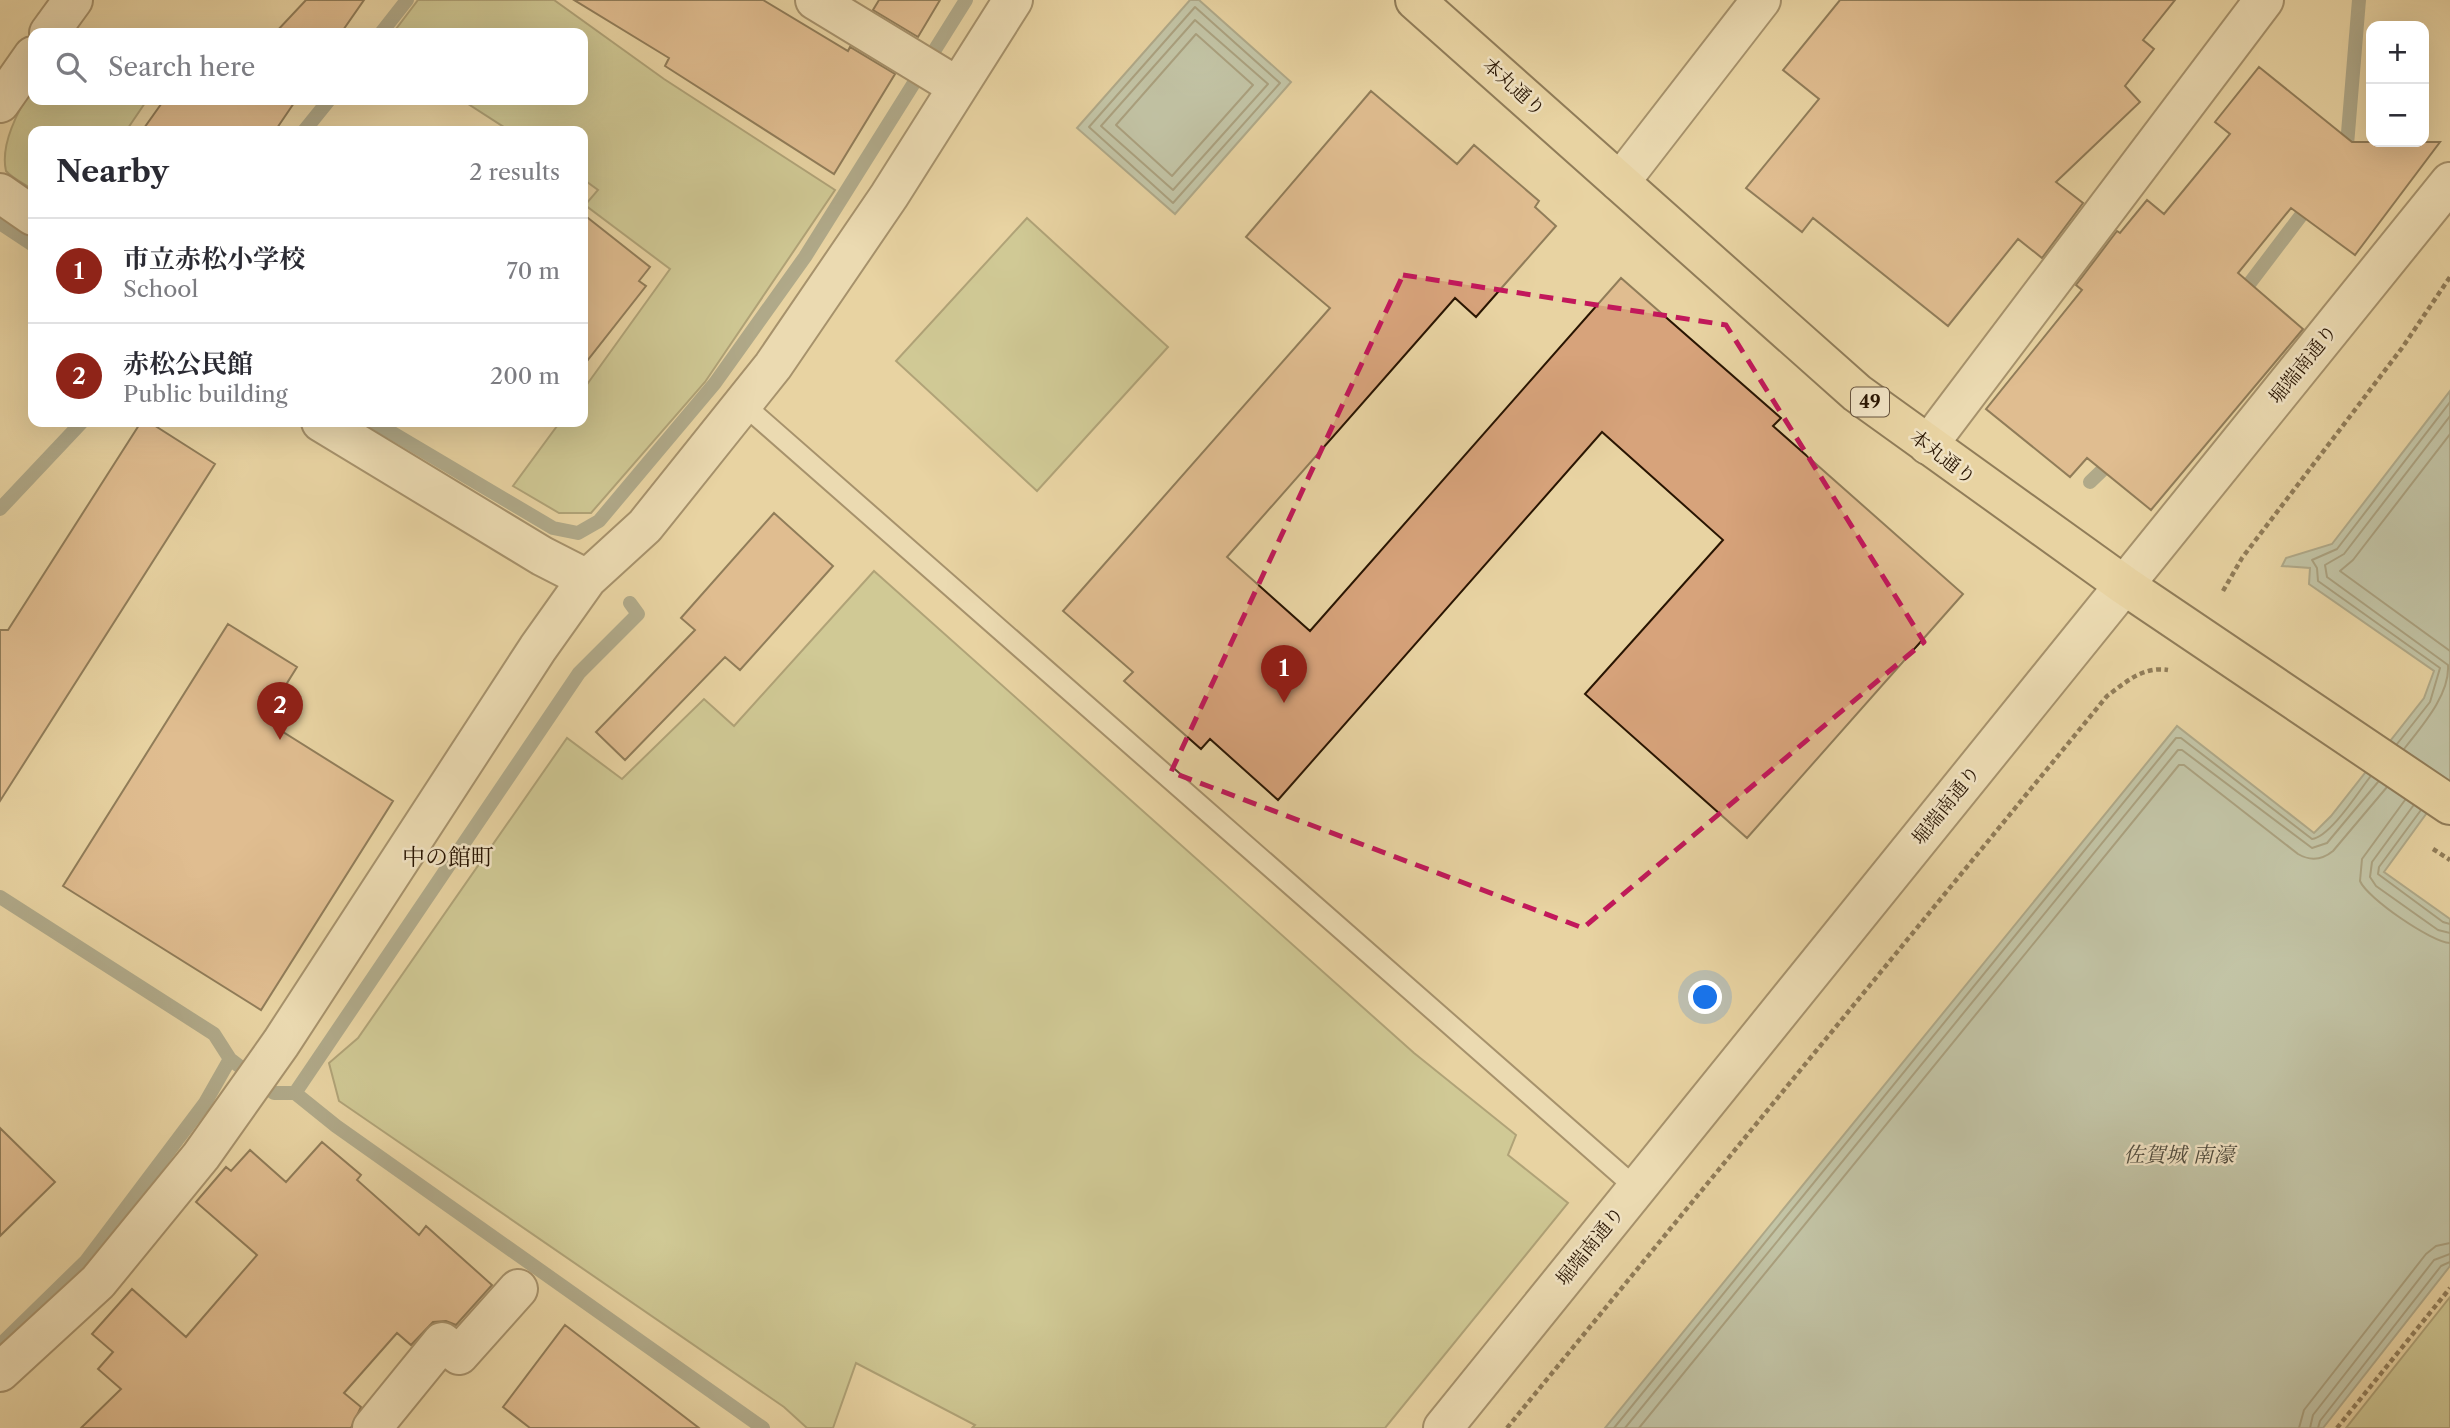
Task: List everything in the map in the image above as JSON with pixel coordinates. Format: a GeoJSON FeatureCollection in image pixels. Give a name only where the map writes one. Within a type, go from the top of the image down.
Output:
{"type":"FeatureCollection","features":[{"type":"Feature","properties":{"kind":"main road","name":"本丸通り"},"geometry":{"type":"LineString","coordinates":[[1415,0],[1857,393],[2124,584],[2450,805]]}},
{"type":"Feature","properties":{"kind":"street"},"geometry":{"type":"LineString","coordinates":[[53,28],[73,0]]}},
{"type":"Feature","properties":{"kind":"street"},"geometry":{"type":"LineString","coordinates":[[816,0],[935,73]]}},
{"type":"Feature","properties":{"kind":"street"},"geometry":{"type":"LineString","coordinates":[[0,1372],[98,1283],[201,1156],[255,1080],[538,648],[587,579],[645,526],[743,404],[773,366],[881,207],[935,73],[1013,0]]}},
{"type":"Feature","properties":{"kind":"street"},"geometry":{"type":"LineString","coordinates":[[1620,181],[1761,0]]}},
{"type":"Feature","properties":{"kind":"street"},"geometry":{"type":"LineString","coordinates":[[1928,445],[2263,0]]}},
{"type":"Feature","properties":{"kind":"street"},"geometry":{"type":"LineString","coordinates":[[0,103],[28,63]]}},
{"type":"Feature","properties":{"kind":"street","name":"堀端南通り"},"geometry":{"type":"LineString","coordinates":[[1443,1428],[2450,182]]}},
{"type":"Feature","properties":{"kind":"street"},"geometry":{"type":"LineString","coordinates":[[0,193],[28,213]]}},
{"type":"Feature","properties":{"kind":"street"},"geometry":{"type":"LineString","coordinates":[[329,427],[541,556],[587,579]]}},
{"type":"Feature","properties":{"kind":"street"},"geometry":{"type":"LineString","coordinates":[[372,1428],[442,1342],[459,1355],[518,1289]]}},
{"type":"Feature","properties":{"kind":"lane"},"geometry":{"type":"LineString","coordinates":[[743,404],[1636,1188]]}},
{"type":"Feature","properties":{"kind":"path"},"geometry":{"type":"LineString","coordinates":[[2223,591],[2242,558],[2402,348],[2450,277]]}},
{"type":"Feature","properties":{"kind":"path"},"geometry":{"type":"LineString","coordinates":[[1507,1428],[2071,737],[2107,696],[2137,673],[2157,668]]}},
{"type":"Feature","properties":{"kind":"path"},"geometry":{"type":"LineString","coordinates":[[2426,843],[2450,860]]}},
{"type":"Feature","properties":{"kind":"path"},"geometry":{"type":"LineString","coordinates":[[2337,1428],[2450,1289]]}},
{"type":"Feature","properties":{"kind":"highlighted area"},"geometry":{"type":"Polygon","coordinates":[[[1403,275],[1726,325],[1924,642],[1583,928],[1171,772],[1403,275]]]}},
{"type":"Feature","properties":{"kind":"green space"},"geometry":{"type":"Polygon","coordinates":[[[418,0],[554,0],[664,79],[835,190],[705,382],[591,513],[559,513],[513,486],[556,427],[588,427],[588,383],[670,269],[588,207],[588,202],[598,190],[588,183],[588,126],[502,126],[470,105],[588,105],[588,28],[397,28],[418,0]]]}},
{"type":"Feature","properties":{"kind":"green space"},"geometry":{"type":"Polygon","coordinates":[[[28,97],[28,105],[144,105],[129,126],[28,126],[28,187],[6,171],[5,161],[8,139],[28,97]]]}},
{"type":"Feature","properties":{"kind":"green space"},"geometry":{"type":"Polygon","coordinates":[[[1027,218],[1168,347],[1037,491],[896,361],[1027,218]]]}},
{"type":"Feature","properties":{"kind":"green space"},"geometry":{"type":"Polygon","coordinates":[[[874,571],[1414,1053],[1516,1135],[1508,1155],[1568,1203],[1385,1428],[972,1428],[975,1425],[856,1363],[833,1428],[807,1428],[784,1407],[339,1101],[329,1063],[358,1038],[567,738],[622,779],[704,699],[734,726],[874,571]]]}},
{"type":"Feature","properties":{"kind":"green space"},"geometry":{"type":"Polygon","coordinates":[[[2450,1297],[2450,1428],[2346,1428],[2450,1297]]]}},
{"type":"Feature","properties":{"kind":"water"},"geometry":{"type":"Polygon","coordinates":[[[1190,0],[1199,0],[1291,82],[1175,214],[1077,128],[1190,0]]]}},
{"type":"Feature","properties":{"kind":"water","name":"佐賀城 南濠"},"geometry":{"type":"Polygon","coordinates":[[[2450,391],[2450,781],[2384,872],[2450,919],[2450,1266],[2323,1428],[1605,1428],[2177,726],[2314,833],[2331,816],[2424,698],[2434,671],[2309,584],[2310,568],[2282,566],[2286,558],[2332,544],[2450,391]]]}},
{"type":"Feature","properties":{"kind":"building"},"geometry":{"type":"Polygon","coordinates":[[[306,0],[364,0],[344,28],[280,28],[306,0]]]}},
{"type":"Feature","properties":{"kind":"building"},"geometry":{"type":"Polygon","coordinates":[[[574,0],[763,0],[848,51],[850,47],[895,74],[834,174],[665,66],[669,58],[574,0]]]}},
{"type":"Feature","properties":{"kind":"building"},"geometry":{"type":"Polygon","coordinates":[[[879,0],[940,0],[918,37],[873,10],[879,0]]]}},
{"type":"Feature","properties":{"kind":"building"},"geometry":{"type":"Polygon","coordinates":[[[1840,0],[2175,0],[2143,40],[2154,49],[2125,86],[2140,102],[2056,182],[2083,203],[2042,258],[2018,239],[1948,326],[1813,218],[1802,232],[1746,188],[1819,99],[1783,70],[1840,0]]]}},
{"type":"Feature","properties":{"kind":"building"},"geometry":{"type":"Polygon","coordinates":[[[2259,67],[2352,142],[2366,142],[2366,147],[2429,147],[2429,142],[2440,142],[2355,255],[2291,208],[2238,273],[2303,329],[2151,510],[2087,458],[2070,477],[1986,409],[2082,290],[2076,285],[2117,231],[2120,233],[2147,200],[2164,214],[2230,134],[2215,122],[2259,67]]]}},
{"type":"Feature","properties":{"kind":"building"},"geometry":{"type":"Polygon","coordinates":[[[1371,91],[1457,164],[1474,145],[1539,201],[1535,207],[1556,226],[1476,317],[1455,298],[1227,557],[1310,631],[1621,278],[1781,418],[1773,426],[1963,594],[1747,838],[1585,694],[1723,540],[1602,432],[1278,800],[1210,739],[1201,749],[1124,681],[1133,672],[1063,611],[1330,308],[1246,237],[1371,91]]]}},
{"type":"Feature","properties":{"kind":"building"},"geometry":{"type":"Polygon","coordinates":[[[160,105],[293,105],[278,126],[146,126],[160,105]]]}},
{"type":"Feature","properties":{"kind":"building"},"geometry":{"type":"Polygon","coordinates":[[[588,218],[650,267],[639,281],[646,286],[588,360],[588,218]]]}},
{"type":"Feature","properties":{"kind":"building"},"geometry":{"type":"Polygon","coordinates":[[[138,427],[157,427],[215,464],[0,801],[0,630],[8,630],[138,427]]]}},
{"type":"Feature","properties":{"kind":"building"},"geometry":{"type":"Polygon","coordinates":[[[774,513],[833,566],[740,670],[725,657],[625,760],[596,732],[695,630],[681,618],[774,513]]]}},
{"type":"Feature","properties":{"kind":"building"},"geometry":{"type":"Polygon","coordinates":[[[228,624],[297,667],[264,720],[393,801],[261,1010],[63,886],[228,624]]]}},
{"type":"Feature","properties":{"kind":"building"},"geometry":{"type":"Polygon","coordinates":[[[0,1128],[55,1182],[0,1236],[0,1128]]]}},
{"type":"Feature","properties":{"kind":"building"},"geometry":{"type":"Polygon","coordinates":[[[322,1142],[361,1175],[357,1180],[419,1235],[426,1226],[492,1285],[456,1325],[446,1321],[433,1322],[411,1345],[397,1333],[344,1393],[361,1407],[351,1428],[81,1428],[121,1389],[98,1369],[113,1352],[92,1334],[132,1289],[186,1337],[257,1255],[196,1202],[226,1167],[231,1171],[250,1150],[286,1182],[322,1142]]]}},
{"type":"Feature","properties":{"kind":"building"},"geometry":{"type":"Polygon","coordinates":[[[565,1325],[699,1428],[530,1428],[503,1407],[565,1325]]]}},
{"type":"Feature","properties":{"kind":"waterway"},"geometry":{"type":"LineString","coordinates":[[385,28],[407,0]]}},
{"type":"Feature","properties":{"kind":"waterway"},"geometry":{"type":"LineString","coordinates":[[382,427],[553,528],[578,533],[599,521],[715,383],[805,257],[966,0]]}},
{"type":"Feature","properties":{"kind":"waterway"},"geometry":{"type":"LineString","coordinates":[[2346,157],[2359,0]]}},
{"type":"Feature","properties":{"kind":"waterway"},"geometry":{"type":"LineString","coordinates":[[308,126],[325,105]]}},
{"type":"Feature","properties":{"kind":"waterway"},"geometry":{"type":"LineString","coordinates":[[2240,296],[2312,201]]}},
{"type":"Feature","properties":{"kind":"waterway"},"geometry":{"type":"LineString","coordinates":[[0,223],[28,242]]}},
{"type":"Feature","properties":{"kind":"waterway"},"geometry":{"type":"LineString","coordinates":[[0,509],[77,427]]}},
{"type":"Feature","properties":{"kind":"waterway"},"geometry":{"type":"LineString","coordinates":[[2090,482],[2114,459]]}},
{"type":"Feature","properties":{"kind":"waterway"},"geometry":{"type":"LineString","coordinates":[[630,603],[638,614],[579,673],[295,1093],[336,1126],[763,1428]]}},
{"type":"Feature","properties":{"kind":"waterway"},"geometry":{"type":"LineString","coordinates":[[0,897],[214,1034],[230,1059],[274,1093],[295,1093]]}},
{"type":"Feature","properties":{"kind":"waterway"},"geometry":{"type":"LineString","coordinates":[[0,1345],[86,1261],[205,1103],[230,1059]]}},
{"type":"Feature","properties":{"kind":"place","name":"市立赤松小学校"},"geometry":{"type":"Point","coordinates":[1284,703]}},
{"type":"Feature","properties":{"kind":"place","name":"赤松公民館"},"geometry":{"type":"Point","coordinates":[280,740]}},
{"type":"Feature","properties":{"kind":"district","name":"中の館町"},"geometry":{"type":"Point","coordinates":[448,857]}}]}
